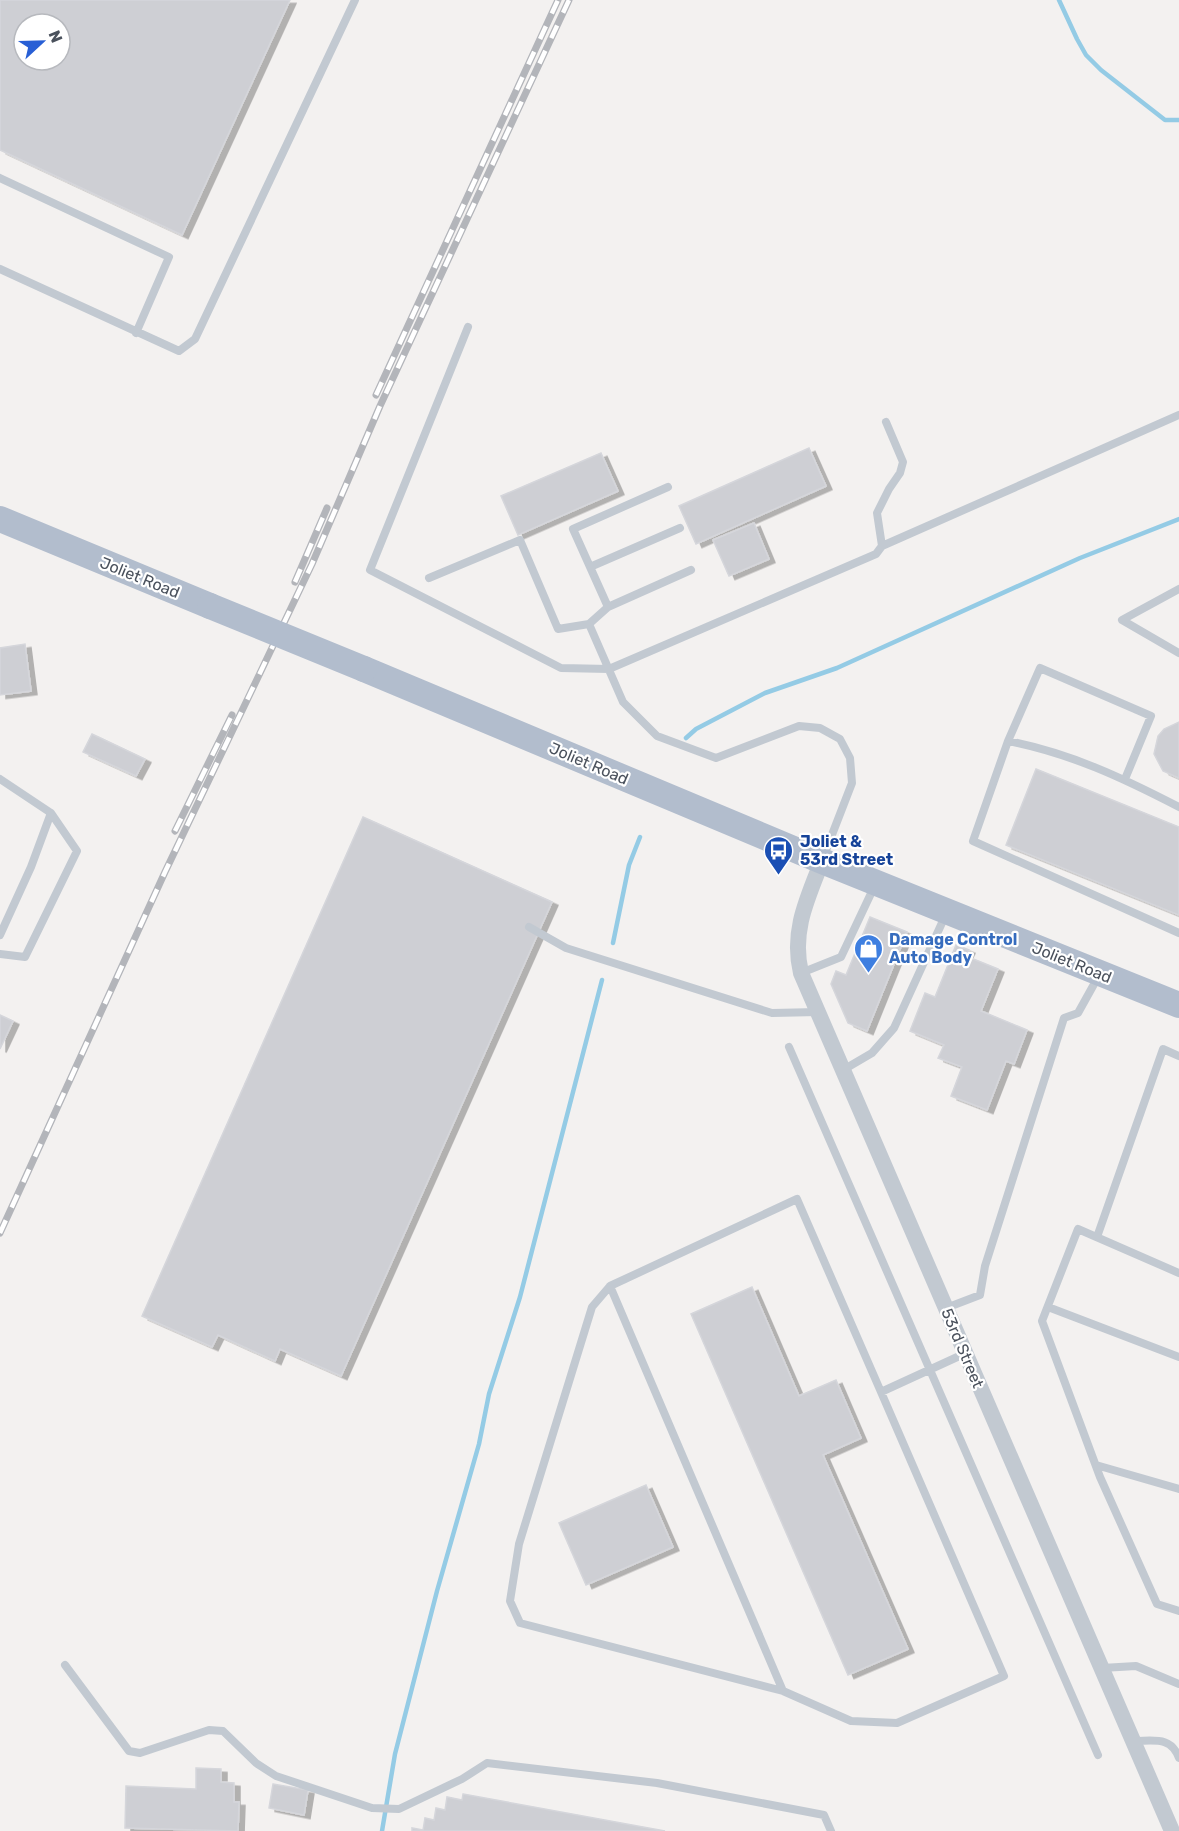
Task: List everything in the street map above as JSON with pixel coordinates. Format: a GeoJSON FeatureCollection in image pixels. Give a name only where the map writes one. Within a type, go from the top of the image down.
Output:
{"type":"FeatureCollection","features":[{"type":"Feature","properties":{"kind":"main road","name":"Joliet Road"},"geometry":{"type":"LineString","coordinates":[[0,519],[822,861],[1179,1005]]}},
{"type":"Feature","properties":{"kind":"street","name":"53rd Street"},"geometry":{"type":"LineString","coordinates":[[822,861],[799,920],[797,958],[801,974],[1172,1831]]}},
{"type":"Feature","properties":{"kind":"lane"},"geometry":{"type":"LineString","coordinates":[[0,269],[179,351],[195,339],[355,0]]}},
{"type":"Feature","properties":{"kind":"lane"},"geometry":{"type":"LineString","coordinates":[[0,178],[169,257],[136,333]]}},
{"type":"Feature","properties":{"kind":"lane"},"geometry":{"type":"LineString","coordinates":[[468,327],[370,570],[561,668],[609,669],[876,554],[882,546],[1179,416]]}},
{"type":"Feature","properties":{"kind":"lane"},"geometry":{"type":"LineString","coordinates":[[882,546],[877,513],[900,473],[903,462],[886,422]]}},
{"type":"Feature","properties":{"kind":"lane"},"geometry":{"type":"LineString","coordinates":[[608,607],[573,528],[668,487]]}},
{"type":"Feature","properties":{"kind":"lane"},"geometry":{"type":"LineString","coordinates":[[590,567],[680,528]]}},
{"type":"Feature","properties":{"kind":"lane"},"geometry":{"type":"LineString","coordinates":[[429,578],[520,540],[558,629],[589,624],[608,607],[691,570]]}},
{"type":"Feature","properties":{"kind":"lane"},"geometry":{"type":"LineString","coordinates":[[1179,589],[1122,620],[1179,653]]}},
{"type":"Feature","properties":{"kind":"lane"},"geometry":{"type":"LineString","coordinates":[[589,624],[623,702],[657,736],[716,758],[799,726],[820,728],[840,739],[850,758],[852,783],[822,861]]}},
{"type":"Feature","properties":{"kind":"lane"},"geometry":{"type":"LineString","coordinates":[[1125,779],[1151,716],[1040,668],[1008,741],[973,841],[1179,933]]}},
{"type":"Feature","properties":{"kind":"lane"},"geometry":{"type":"LineString","coordinates":[[1008,741],[1045,748],[1125,779],[1179,807]]}},
{"type":"Feature","properties":{"kind":"lane"},"geometry":{"type":"LineString","coordinates":[[0,779],[51,813],[77,851],[25,957],[0,954]]}},
{"type":"Feature","properties":{"kind":"lane"},"geometry":{"type":"LineString","coordinates":[[0,935],[31,867],[51,813]]}},
{"type":"Feature","properties":{"kind":"lane"},"geometry":{"type":"LineString","coordinates":[[801,974],[841,957],[876,882]]}},
{"type":"Feature","properties":{"kind":"lane"},"geometry":{"type":"LineString","coordinates":[[843,1070],[872,1053],[894,1028],[948,911]]}},
{"type":"Feature","properties":{"kind":"lane"},"geometry":{"type":"LineString","coordinates":[[529,927],[566,948],[772,1013],[818,1012]]}},
{"type":"Feature","properties":{"kind":"lane"},"geometry":{"type":"LineString","coordinates":[[946,1308],[980,1295],[985,1266],[1064,1018],[1078,1013],[1100,974]]}},
{"type":"Feature","properties":{"kind":"lane"},"geometry":{"type":"LineString","coordinates":[[789,1047],[1098,1755]]}},
{"type":"Feature","properties":{"kind":"lane"},"geometry":{"type":"LineString","coordinates":[[1097,1237],[1163,1049],[1179,1056]]}},
{"type":"Feature","properties":{"kind":"lane"},"geometry":{"type":"LineString","coordinates":[[797,1199],[881,1392],[1004,1677],[897,1723],[851,1721],[783,1691],[520,1623],[510,1601],[519,1544],[592,1307],[610,1286],[797,1199]]}},
{"type":"Feature","properties":{"kind":"lane"},"geometry":{"type":"LineString","coordinates":[[1179,1273],[1078,1229],[1042,1321],[1096,1465],[1157,1604],[1179,1611]]}},
{"type":"Feature","properties":{"kind":"lane"},"geometry":{"type":"LineString","coordinates":[[610,1286],[783,1691]]}},
{"type":"Feature","properties":{"kind":"lane"},"geometry":{"type":"LineString","coordinates":[[1048,1307],[1179,1357]]}},
{"type":"Feature","properties":{"kind":"lane"},"geometry":{"type":"LineString","coordinates":[[881,1392],[966,1353]]}},
{"type":"Feature","properties":{"kind":"lane"},"geometry":{"type":"LineString","coordinates":[[1096,1465],[1179,1489]]}},
{"type":"Feature","properties":{"kind":"lane"},"geometry":{"type":"LineString","coordinates":[[64,1665],[129,1751],[140,1753],[210,1730],[224,1731],[256,1762],[276,1776],[372,1808],[399,1809],[462,1779],[487,1763],[657,1783],[793,1808],[824,1815],[831,1831]]}},
{"type":"Feature","properties":{"kind":"lane"},"geometry":{"type":"LineString","coordinates":[[1102,1668],[1136,1666],[1179,1684]]}},
{"type":"Feature","properties":{"kind":"lane"},"geometry":{"type":"LineString","coordinates":[[1134,1741],[1166,1741],[1175,1747],[1179,1758]]}},
{"type":"Feature","properties":{"kind":"building"},"geometry":{"type":"Polygon","coordinates":[[[0,0],[290,0],[182,235],[0,150],[0,0]]]}},
{"type":"Feature","properties":{"kind":"building"},"geometry":{"type":"Polygon","coordinates":[[[809,448],[826,486],[696,544],[679,506],[809,448]]]}},
{"type":"Feature","properties":{"kind":"building"},"geometry":{"type":"Polygon","coordinates":[[[601,453],[618,491],[518,535],[501,496],[601,453]]]}},
{"type":"Feature","properties":{"kind":"building"},"geometry":{"type":"Polygon","coordinates":[[[754,523],[769,559],[729,576],[713,540],[754,523]]]}},
{"type":"Feature","properties":{"kind":"building"},"geometry":{"type":"Polygon","coordinates":[[[25,644],[31,691],[0,695],[0,648],[25,644]]]}},
{"type":"Feature","properties":{"kind":"building"},"geometry":{"type":"Polygon","coordinates":[[[1179,722],[1179,778],[1163,771],[1154,754],[1158,736],[1164,729],[1179,722]]]}},
{"type":"Feature","properties":{"kind":"building"},"geometry":{"type":"Polygon","coordinates":[[[92,734],[145,759],[136,776],[83,752],[92,734]]]}},
{"type":"Feature","properties":{"kind":"building"},"geometry":{"type":"Polygon","coordinates":[[[1036,769],[1179,827],[1179,915],[1006,845],[1036,769]]]}},
{"type":"Feature","properties":{"kind":"building"},"geometry":{"type":"Polygon","coordinates":[[[363,817],[552,902],[341,1376],[280,1349],[275,1361],[218,1335],[212,1347],[142,1316],[363,817]]]}},
{"type":"Feature","properties":{"kind":"building","name":"Damage Control Auto Body"},"geometry":{"type":"Polygon","coordinates":[[[870,917],[907,932],[867,1031],[848,1023],[831,984],[836,971],[846,975],[870,917]]]}},
{"type":"Feature","properties":{"kind":"building"},"geometry":{"type":"Polygon","coordinates":[[[956,945],[969,950],[966,956],[998,969],[981,1011],[1027,1030],[1014,1064],[1006,1061],[987,1110],[951,1096],[962,1067],[938,1058],[944,1045],[910,1031],[925,993],[935,997],[956,945]]]}},
{"type":"Feature","properties":{"kind":"building"},"geometry":{"type":"Polygon","coordinates":[[[0,1015],[13,1021],[0,1049],[0,1015]]]}},
{"type":"Feature","properties":{"kind":"building"},"geometry":{"type":"Polygon","coordinates":[[[752,1287],[799,1396],[836,1380],[861,1438],[823,1455],[908,1649],[848,1675],[691,1314],[752,1287]]]}},
{"type":"Feature","properties":{"kind":"building"},"geometry":{"type":"Polygon","coordinates":[[[646,1485],[673,1547],[586,1585],[559,1523],[646,1485]]]}},
{"type":"Feature","properties":{"kind":"building"},"geometry":{"type":"Polygon","coordinates":[[[196,1768],[221,1769],[221,1782],[234,1783],[234,1802],[239,1802],[238,1831],[125,1828],[126,1786],[196,1789],[196,1768]]]}},
{"type":"Feature","properties":{"kind":"building"},"geometry":{"type":"Polygon","coordinates":[[[273,1784],[308,1790],[304,1815],[269,1808],[273,1784]]]}},
{"type":"Feature","properties":{"kind":"building"},"geometry":{"type":"Polygon","coordinates":[[[463,1794],[665,1831],[412,1831],[412,1828],[423,1830],[425,1818],[434,1820],[436,1808],[445,1810],[447,1797],[462,1800],[463,1794]]]}},
{"type":"Feature","properties":{"kind":"waterway"},"geometry":{"type":"LineString","coordinates":[[1059,0],[1086,55],[1101,70],[1165,120],[1179,120]]}},
{"type":"Feature","properties":{"kind":"waterway"},"geometry":{"type":"LineString","coordinates":[[686,738],[696,729],[765,693],[837,668],[1080,558],[1179,519]]}},
{"type":"Feature","properties":{"kind":"waterway"},"geometry":{"type":"LineString","coordinates":[[613,943],[629,865],[640,837]]}},
{"type":"Feature","properties":{"kind":"waterway"},"geometry":{"type":"LineString","coordinates":[[382,1831],[395,1754],[437,1591],[479,1444],[489,1394],[520,1297],[602,980]]}},
{"type":"Feature","properties":{"kind":"railway"},"geometry":{"type":"LineString","coordinates":[[376,395],[558,0]]}},
{"type":"Feature","properties":{"kind":"railway"},"geometry":{"type":"LineString","coordinates":[[0,1233],[165,872],[312,564],[380,406],[569,0]]}},
{"type":"Feature","properties":{"kind":"railway"},"geometry":{"type":"LineString","coordinates":[[295,582],[327,508]]}},
{"type":"Feature","properties":{"kind":"railway"},"geometry":{"type":"LineString","coordinates":[[175,831],[232,715]]}},
{"type":"Feature","properties":{"kind":"place","name":"Joliet & 53rd Street"},"geometry":{"type":"Point","coordinates":[779,876]}},
{"type":"Feature","properties":{"kind":"place","name":"Damage Control Auto Body"},"geometry":{"type":"Point","coordinates":[868,974]}}]}
